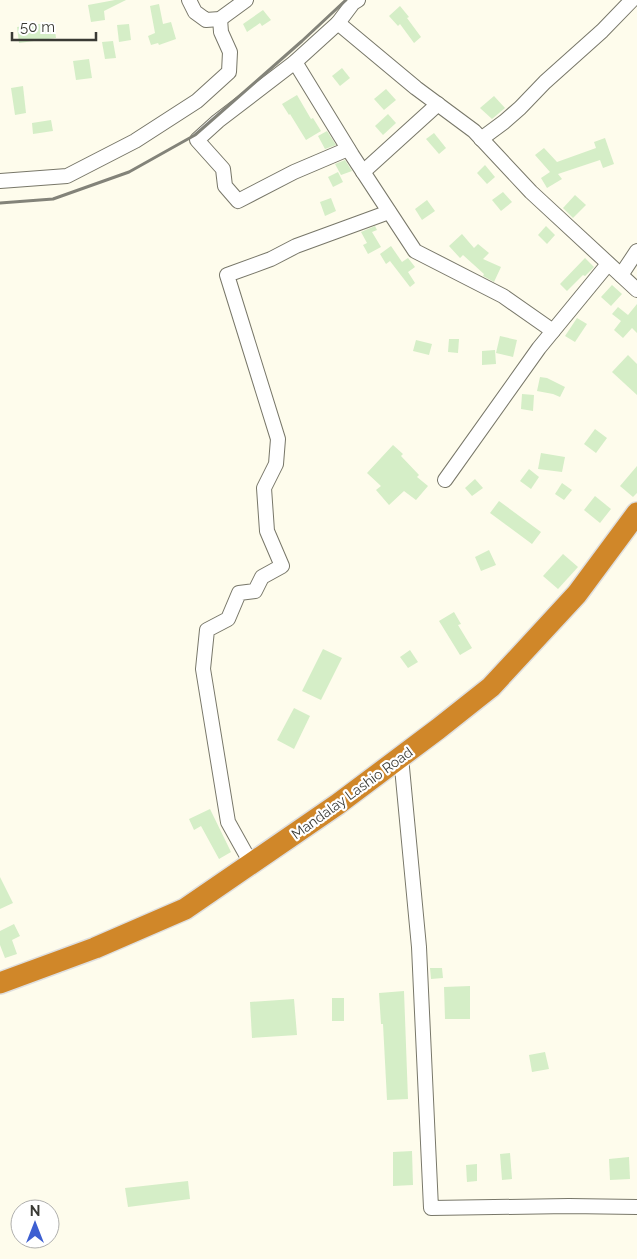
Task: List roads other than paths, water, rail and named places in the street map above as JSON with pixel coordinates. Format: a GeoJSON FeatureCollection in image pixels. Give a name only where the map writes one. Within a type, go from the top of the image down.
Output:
{"type":"FeatureCollection","features":[{"type":"Feature","properties":{"kind":"highway","name":"Mandalay Lashio Road"},"geometry":{"type":"LineString","coordinates":[[0,983],[94,948],[185,909],[252,865],[338,804],[491,687],[577,594],[637,513]]}},
{"type":"Feature","properties":{"kind":"street"},"geometry":{"type":"LineString","coordinates":[[189,0],[195,12],[206,20],[220,19],[246,0]]}},
{"type":"Feature","properties":{"kind":"street"},"geometry":{"type":"LineString","coordinates":[[348,149],[294,172],[238,201],[225,186],[223,169],[197,140],[218,121],[295,62],[338,23],[353,3],[358,0]]}},
{"type":"Feature","properties":{"kind":"street"},"geometry":{"type":"LineString","coordinates":[[481,139],[520,108],[632,0]]}},
{"type":"Feature","properties":{"kind":"street"},"geometry":{"type":"LineString","coordinates":[[0,181],[67,176],[135,141],[198,100],[229,72],[230,52],[220,32],[220,19]]}},
{"type":"Feature","properties":{"kind":"street"},"geometry":{"type":"LineString","coordinates":[[338,23],[416,88],[474,131],[531,192],[637,290]]}},
{"type":"Feature","properties":{"kind":"street"},"geometry":{"type":"LineString","coordinates":[[295,62],[348,149],[415,251],[503,296],[553,331]]}},
{"type":"Feature","properties":{"kind":"street"},"geometry":{"type":"LineString","coordinates":[[363,172],[438,104]]}},
{"type":"Feature","properties":{"kind":"street"},"geometry":{"type":"LineString","coordinates":[[252,865],[228,822],[203,669],[207,630],[228,619],[239,593],[255,591],[262,577],[282,566],[267,531],[264,488],[276,464],[278,438],[227,275],[271,259],[296,246],[389,212]]}},
{"type":"Feature","properties":{"kind":"street"},"geometry":{"type":"LineString","coordinates":[[621,275],[637,251]]}},
{"type":"Feature","properties":{"kind":"street"},"geometry":{"type":"LineString","coordinates":[[445,480],[539,348],[608,264]]}},
{"type":"Feature","properties":{"kind":"street"},"geometry":{"type":"LineString","coordinates":[[401,757],[419,947],[431,1208],[637,1207]]}},
{"type":"Feature","properties":{"kind":"railway"},"geometry":{"type":"LineString","coordinates":[[0,203],[53,199],[129,172],[195,135],[346,0]]}}]}
